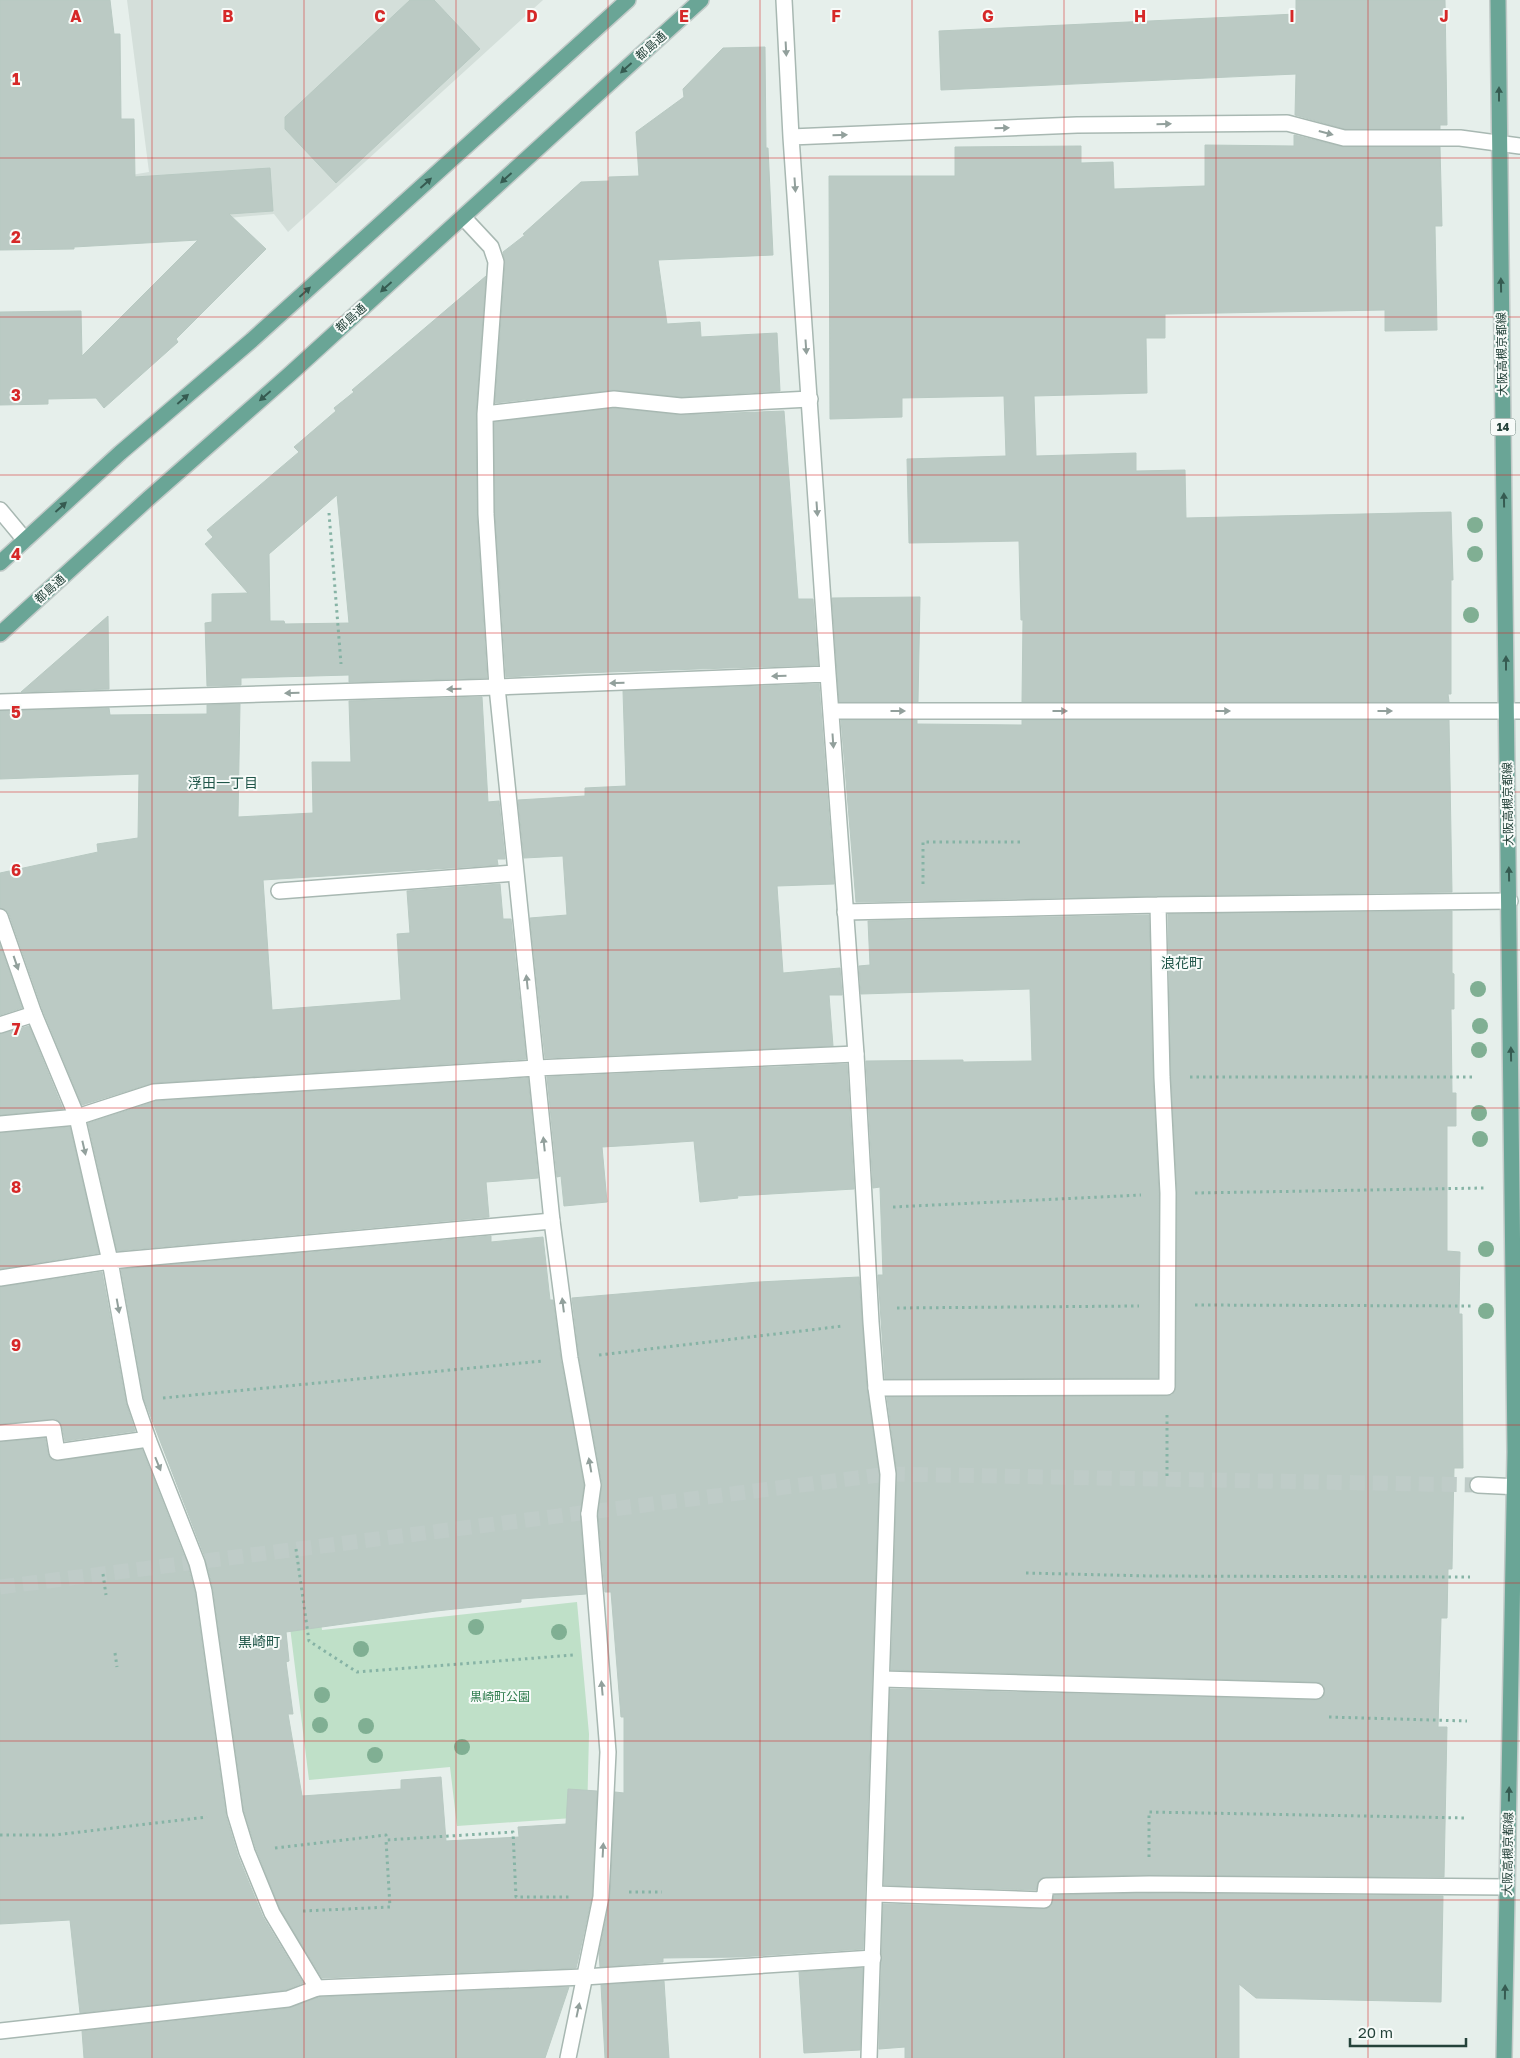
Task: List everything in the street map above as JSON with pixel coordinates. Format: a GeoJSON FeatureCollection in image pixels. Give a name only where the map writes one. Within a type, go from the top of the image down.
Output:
{"type":"FeatureCollection","features":[{"type":"Feature","properties":{"kind":"main road"},"geometry":{"type":"LineString","coordinates":[[0,563],[120,453],[252,340],[628,0]]}},
{"type":"Feature","properties":{"kind":"main road","name":"都島通"},"geometry":{"type":"LineString","coordinates":[[0,634],[149,498],[290,374],[701,0]]}},
{"type":"Feature","properties":{"kind":"main road","name":"大阪高槻京都線"},"geometry":{"type":"LineString","coordinates":[[1498,0],[1499,143],[1513,711],[1510,901],[1517,1487],[1504,2058]]}},
{"type":"Feature","properties":{"kind":"street"},"geometry":{"type":"LineString","coordinates":[[784,0],[791,136],[856,1054],[871,1322],[876,1388],[888,1474],[869,2058]]}},
{"type":"Feature","properties":{"kind":"street"},"geometry":{"type":"LineString","coordinates":[[791,136],[1077,125],[1287,122],[1344,138],[1460,138],[1520,146]]}},
{"type":"Feature","properties":{"kind":"street"},"geometry":{"type":"LineString","coordinates":[[463,217],[491,247],[496,262],[485,414],[486,514],[497,687],[552,1221],[570,1358],[593,1484],[589,1514],[608,1752],[601,1897],[568,2058]]}},
{"type":"Feature","properties":{"kind":"street"},"geometry":{"type":"LineString","coordinates":[[485,414],[614,399],[681,406],[810,399]]}},
{"type":"Feature","properties":{"kind":"street"},"geometry":{"type":"LineString","coordinates":[[0,510],[25,540]]}},
{"type":"Feature","properties":{"kind":"street"},"geometry":{"type":"LineString","coordinates":[[0,702],[497,687],[828,674]]}},
{"type":"Feature","properties":{"kind":"street"},"geometry":{"type":"LineString","coordinates":[[831,711],[1513,711]]}},
{"type":"Feature","properties":{"kind":"street"},"geometry":{"type":"LineString","coordinates":[[279,891],[516,873]]}},
{"type":"Feature","properties":{"kind":"street"},"geometry":{"type":"LineString","coordinates":[[845,912],[1510,901]]}},
{"type":"Feature","properties":{"kind":"street"},"geometry":{"type":"LineString","coordinates":[[876,1388],[1167,1387],[1168,1193],[1162,1077],[1158,906]]}},
{"type":"Feature","properties":{"kind":"street"},"geometry":{"type":"LineString","coordinates":[[0,917],[34,1014],[77,1117],[110,1261],[136,1401],[148,1438],[197,1563],[204,1591],[235,1813],[272,1913],[317,1988]]}},
{"type":"Feature","properties":{"kind":"street"},"geometry":{"type":"LineString","coordinates":[[0,1025],[34,1014]]}},
{"type":"Feature","properties":{"kind":"street"},"geometry":{"type":"LineString","coordinates":[[0,1124],[77,1117],[154,1092],[536,1068],[856,1054]]}},
{"type":"Feature","properties":{"kind":"street"},"geometry":{"type":"LineString","coordinates":[[0,1278],[110,1261],[552,1221]]}},
{"type":"Feature","properties":{"kind":"street"},"geometry":{"type":"LineString","coordinates":[[0,1433],[53,1428],[57,1452],[148,1438]]}},
{"type":"Feature","properties":{"kind":"street"},"geometry":{"type":"LineString","coordinates":[[1478,1485],[1517,1487]]}},
{"type":"Feature","properties":{"kind":"street"},"geometry":{"type":"LineString","coordinates":[[882,1679],[1316,1691]]}},
{"type":"Feature","properties":{"kind":"street"},"geometry":{"type":"LineString","coordinates":[[875,1894],[1044,1900],[1046,1886],[1149,1884],[1507,1887]]}},
{"type":"Feature","properties":{"kind":"street"},"geometry":{"type":"LineString","coordinates":[[0,2031],[288,1999],[317,1988],[584,1977],[873,1958]]}},
{"type":"Feature","properties":{"kind":"path"},"geometry":{"type":"LineString","coordinates":[[329,513],[343,692]]}},
{"type":"Feature","properties":{"kind":"path"},"geometry":{"type":"LineString","coordinates":[[923,912],[923,842],[1023,842]]}},
{"type":"Feature","properties":{"kind":"path"},"geometry":{"type":"LineString","coordinates":[[1162,1077],[1473,1077]]}},
{"type":"Feature","properties":{"kind":"path"},"geometry":{"type":"LineString","coordinates":[[136,1401],[570,1358],[871,1322]]}},
{"type":"Feature","properties":{"kind":"path"},"geometry":{"type":"LineString","coordinates":[[1167,1387],[1167,1480]]}},
{"type":"Feature","properties":{"kind":"path"},"geometry":{"type":"LineString","coordinates":[[296,1549],[309,1641],[357,1672],[599,1653]]}},
{"type":"Feature","properties":{"kind":"path"},"geometry":{"type":"LineString","coordinates":[[1026,1573],[1150,1576],[1470,1577]]}},
{"type":"Feature","properties":{"kind":"path"},"geometry":{"type":"LineString","coordinates":[[103,1574],[106,1595]]}},
{"type":"Feature","properties":{"kind":"path"},"geometry":{"type":"LineString","coordinates":[[115,1653],[117,1667]]}},
{"type":"Feature","properties":{"kind":"path"},"geometry":{"type":"LineString","coordinates":[[1316,1691],[1314,1716],[1467,1721]]}},
{"type":"Feature","properties":{"kind":"path"},"geometry":{"type":"LineString","coordinates":[[1149,1884],[1149,1812],[1466,1818]]}},
{"type":"Feature","properties":{"kind":"path"},"geometry":{"type":"LineString","coordinates":[[0,1835],[54,1835],[235,1813]]}},
{"type":"Feature","properties":{"kind":"path"},"geometry":{"type":"LineString","coordinates":[[386,1840],[513,1832],[516,1896],[601,1897]]}},
{"type":"Feature","properties":{"kind":"path"},"geometry":{"type":"LineString","coordinates":[[248,1852],[386,1835],[390,1907],[272,1913]]}},
{"type":"Feature","properties":{"kind":"shaded area"},"geometry":{"type":"Polygon","coordinates":[[[127,0],[543,0],[288,232],[274,214],[136,226],[131,175],[149,172],[127,0]]]}},
{"type":"Feature","properties":{"kind":"green space","name":"黒崎町公園"},"geometry":{"type":"Polygon","coordinates":[[[314,1567],[322,1630],[577,1602],[589,1734],[587,1817],[457,1826],[450,1767],[309,1780],[283,1571],[314,1567]]]}},
{"type":"Feature","properties":{"kind":"building"},"geometry":{"type":"Polygon","coordinates":[[[0,0],[110,0],[114,34],[120,34],[121,119],[134,119],[135,177],[270,168],[273,211],[229,214],[266,249],[176,339],[178,342],[104,408],[96,398],[48,399],[48,404],[0,405],[0,312],[81,311],[82,356],[198,240],[74,247],[74,249],[0,250],[0,0]]]}},
{"type":"Feature","properties":{"kind":"building"},"geometry":{"type":"Polygon","coordinates":[[[410,0],[434,0],[480,49],[336,183],[285,129],[285,117],[410,0]]]}},
{"type":"Feature","properties":{"kind":"building"},"geometry":{"type":"Polygon","coordinates":[[[1296,0],[1445,0],[1447,125],[1440,125],[1440,129],[1345,129],[1295,115],[1296,74],[941,90],[939,31],[1296,14],[1296,0]]]}},
{"type":"Feature","properties":{"kind":"building"},"geometry":{"type":"Polygon","coordinates":[[[765,47],[766,148],[768,148],[773,255],[658,260],[667,324],[700,322],[701,337],[777,333],[780,391],[681,397],[613,390],[495,403],[505,263],[503,252],[525,235],[523,234],[581,182],[609,181],[609,177],[639,176],[636,132],[684,97],[683,89],[723,48],[765,47]]]}},
{"type":"Feature","properties":{"kind":"building"},"geometry":{"type":"Polygon","coordinates":[[[1294,135],[1344,147],[1440,147],[1442,226],[1435,226],[1437,330],[1385,331],[1385,310],[1165,314],[1165,338],[1146,338],[1147,393],[1034,396],[1036,456],[1136,453],[1136,471],[1185,470],[1186,518],[1451,512],[1453,580],[1451,580],[1451,694],[1448,694],[1449,702],[1022,702],[1023,620],[1021,620],[1019,541],[909,543],[907,459],[1006,456],[1004,396],[902,398],[902,417],[830,419],[829,176],[955,176],[955,147],[1081,146],[1081,163],[1113,162],[1114,189],[1205,186],[1205,145],[1294,146],[1294,135]]]}},
{"type":"Feature","properties":{"kind":"building"},"geometry":{"type":"Polygon","coordinates":[[[486,276],[476,414],[477,515],[487,678],[349,682],[349,675],[241,678],[241,685],[207,686],[205,623],[212,622],[212,594],[248,593],[205,544],[213,537],[207,530],[299,452],[294,447],[336,411],[334,408],[354,392],[352,390],[486,276]],[[337,495],[269,554],[270,621],[284,621],[285,624],[349,623],[337,495]]]}},
{"type":"Feature","properties":{"kind":"building"},"geometry":{"type":"Polygon","coordinates":[[[614,408],[681,415],[784,411],[798,599],[813,599],[818,665],[506,677],[495,514],[494,422],[614,408]]]}},
{"type":"Feature","properties":{"kind":"building"},"geometry":{"type":"Polygon","coordinates":[[[920,597],[918,702],[839,702],[832,598],[920,597]]]}},
{"type":"Feature","properties":{"kind":"building"},"geometry":{"type":"Polygon","coordinates":[[[108,616],[109,689],[21,692],[108,616]]]}},
{"type":"Feature","properties":{"kind":"building"},"geometry":{"type":"Polygon","coordinates":[[[819,684],[834,884],[777,886],[783,973],[840,968],[842,995],[829,995],[833,1046],[545,1058],[530,918],[567,915],[563,856],[524,858],[518,800],[585,796],[585,788],[626,786],[623,691],[819,684]]]}},
{"type":"Feature","properties":{"kind":"building"},"geometry":{"type":"Polygon","coordinates":[[[482,697],[488,802],[499,801],[505,859],[497,859],[498,865],[263,880],[272,1010],[401,1000],[397,934],[410,933],[407,891],[500,884],[503,919],[511,919],[526,1059],[153,1083],[82,1105],[43,1011],[9,914],[6,910],[0,908],[0,873],[98,852],[97,844],[138,838],[139,774],[0,779],[0,711],[109,708],[110,715],[207,714],[207,705],[240,704],[238,817],[313,813],[312,762],[351,762],[349,701],[482,697]]]}},
{"type":"Feature","properties":{"kind":"building"},"geometry":{"type":"Polygon","coordinates":[[[841,720],[917,720],[917,724],[1022,725],[1022,720],[1449,720],[1452,892],[856,902],[841,720]]]}},
{"type":"Feature","properties":{"kind":"building"},"geometry":{"type":"Polygon","coordinates":[[[1452,911],[1454,1009],[1451,1009],[1452,1093],[1456,1093],[1456,1126],[1447,1126],[1447,1251],[1460,1252],[1459,1314],[1462,1314],[1463,1468],[1454,1468],[1452,1569],[1448,1569],[1447,1618],[1441,1618],[1438,1727],[1447,1727],[1444,1877],[1149,1875],[1046,1877],[1039,1880],[1036,1890],[884,1885],[890,1689],[1316,1700],[1324,1695],[1324,1686],[1316,1682],[891,1670],[897,1474],[887,1397],[1172,1395],[1176,1387],[1177,1193],[1171,1077],[1168,914],[1452,911]]]}},
{"type":"Feature","properties":{"kind":"building"},"geometry":{"type":"Polygon","coordinates":[[[1149,915],[1153,1077],[1159,1193],[1158,1378],[885,1379],[878,1275],[883,1275],[880,1187],[873,1188],[866,1061],[1032,1061],[1030,989],[861,994],[859,966],[870,965],[868,921],[1149,915]]]}},
{"type":"Feature","properties":{"kind":"building"},"geometry":{"type":"Polygon","coordinates":[[[0,945],[22,1008],[0,1015],[0,945]]]}},
{"type":"Feature","properties":{"kind":"building"},"geometry":{"type":"Polygon","coordinates":[[[29,1026],[63,1109],[0,1115],[0,1034],[29,1026]]]}},
{"type":"Feature","properties":{"kind":"building"},"geometry":{"type":"Polygon","coordinates":[[[847,1064],[854,1189],[737,1196],[738,1198],[700,1202],[694,1141],[602,1147],[607,1202],[564,1206],[561,1176],[557,1177],[547,1077],[847,1064]]]}},
{"type":"Feature","properties":{"kind":"building"},"geometry":{"type":"Polygon","coordinates":[[[528,1078],[538,1178],[486,1182],[489,1217],[117,1251],[88,1123],[156,1101],[528,1078]]]}},
{"type":"Feature","properties":{"kind":"building"},"geometry":{"type":"Polygon","coordinates":[[[70,1127],[99,1253],[0,1269],[0,1133],[70,1127]]]}},
{"type":"Feature","properties":{"kind":"building"},"geometry":{"type":"Polygon","coordinates":[[[491,1236],[491,1242],[543,1237],[550,1300],[553,1300],[561,1360],[584,1485],[580,1515],[586,1594],[521,1599],[521,1602],[436,1611],[286,1632],[289,1661],[286,1662],[293,1714],[288,1714],[302,1796],[401,1789],[401,1780],[441,1777],[446,1841],[519,1837],[518,1827],[566,1824],[568,1789],[597,1791],[592,1896],[578,1960],[576,1968],[322,1978],[280,1909],[256,1849],[244,1811],[213,1589],[206,1560],[144,1399],[121,1269],[491,1236]]]}},
{"type":"Feature","properties":{"kind":"building"},"geometry":{"type":"Polygon","coordinates":[[[102,1272],[126,1403],[135,1431],[65,1441],[62,1426],[56,1419],[0,1424],[0,1287],[102,1272]]]}},
{"type":"Feature","properties":{"kind":"building"},"geometry":{"type":"Polygon","coordinates":[[[859,1277],[867,1389],[879,1474],[863,1949],[739,1957],[663,1958],[663,1962],[600,1967],[599,1953],[610,1898],[615,1792],[624,1793],[624,1717],[621,1717],[611,1592],[605,1592],[598,1514],[602,1483],[579,1357],[572,1298],[759,1282],[859,1277]]]}},
{"type":"Feature","properties":{"kind":"building"},"geometry":{"type":"Polygon","coordinates":[[[45,1438],[48,1454],[54,1461],[142,1449],[188,1566],[195,1593],[226,1816],[238,1856],[263,1917],[303,1983],[286,1990],[80,2013],[70,1920],[0,1924],[0,1442],[45,1438]]]}},
{"type":"Feature","properties":{"kind":"building"},"geometry":{"type":"Polygon","coordinates":[[[1149,1893],[1443,1896],[1441,2002],[1256,1998],[1239,1984],[1239,2058],[905,2058],[905,2047],[879,2049],[883,1904],[1044,1909],[1051,1906],[1054,1895],[1149,1893]]]}},
{"type":"Feature","properties":{"kind":"building"},"geometry":{"type":"Polygon","coordinates":[[[863,1968],[860,2050],[804,2053],[799,1972],[863,1968]]]}},
{"type":"Feature","properties":{"kind":"building"},"geometry":{"type":"Polygon","coordinates":[[[664,1981],[669,2058],[605,2058],[601,1985],[664,1981]]]}},
{"type":"Feature","properties":{"kind":"building"},"geometry":{"type":"Polygon","coordinates":[[[569,1987],[545,2058],[84,2058],[82,2031],[289,2008],[319,1997],[569,1987]]]}},
{"type":"Feature","properties":{"kind":"tunnel"},"geometry":{"type":"LineString","coordinates":[[0,1587],[888,1474],[1478,1485]]}},
{"type":"Feature","properties":{"kind":"district","name":"浮田一丁目"},"geometry":{"type":"Point","coordinates":[223,783]}},
{"type":"Feature","properties":{"kind":"district","name":"浪花町"},"geometry":{"type":"Point","coordinates":[1182,963]}},
{"type":"Feature","properties":{"kind":"district","name":"黒崎町"},"geometry":{"type":"Point","coordinates":[259,1642]}}]}
